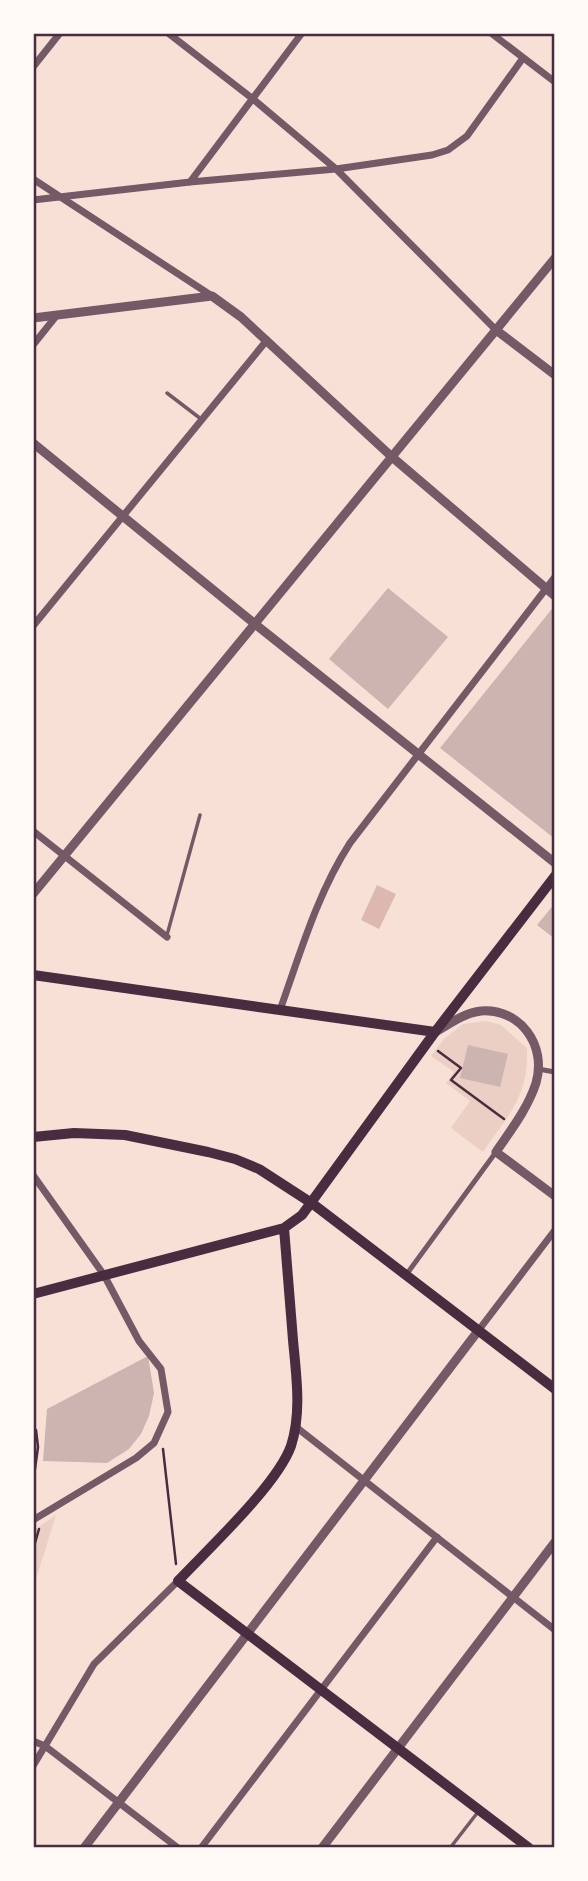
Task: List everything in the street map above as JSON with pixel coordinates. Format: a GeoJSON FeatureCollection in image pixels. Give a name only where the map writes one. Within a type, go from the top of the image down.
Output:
{"type":"FeatureCollection","features":[{"type":"Feature","properties":{"kind":"main road"},"geometry":{"type":"LineString","coordinates":[[33,1294],[284,1228],[302,1216],[435,1032],[555,876]]}},
{"type":"Feature","properties":{"kind":"main road"},"geometry":{"type":"LineString","coordinates":[[33,975],[435,1032]]}},
{"type":"Feature","properties":{"kind":"main road"},"geometry":{"type":"LineString","coordinates":[[33,1137],[96,1133],[137,1138],[208,1152],[259,1169],[313,1204],[555,1389]]}},
{"type":"Feature","properties":{"kind":"main road"},"geometry":{"type":"LineString","coordinates":[[284,1228],[296,1385],[296,1427],[290,1447],[283,1462],[263,1487],[178,1581],[528,1848]]}},
{"type":"Feature","properties":{"kind":"street"},"geometry":{"type":"LineString","coordinates":[[33,67],[60,33]]}},
{"type":"Feature","properties":{"kind":"street"},"geometry":{"type":"LineString","coordinates":[[168,33],[253,99],[336,169],[496,330],[555,375]]}},
{"type":"Feature","properties":{"kind":"street"},"geometry":{"type":"LineString","coordinates":[[191,182],[302,33]]}},
{"type":"Feature","properties":{"kind":"street"},"geometry":{"type":"LineString","coordinates":[[491,33],[555,82]]}},
{"type":"Feature","properties":{"kind":"street"},"geometry":{"type":"LineString","coordinates":[[33,200],[336,169],[432,155],[449,150],[467,136],[523,58]]}},
{"type":"Feature","properties":{"kind":"street"},"geometry":{"type":"LineString","coordinates":[[33,179],[212,296],[267,340],[392,457],[555,596]]}},
{"type":"Feature","properties":{"kind":"street"},"geometry":{"type":"LineString","coordinates":[[33,894],[555,258]]}},
{"type":"Feature","properties":{"kind":"street"},"geometry":{"type":"LineString","coordinates":[[33,318],[212,296]]}},
{"type":"Feature","properties":{"kind":"street"},"geometry":{"type":"LineString","coordinates":[[33,345],[58,314]]}},
{"type":"Feature","properties":{"kind":"street"},"geometry":{"type":"LineString","coordinates":[[33,626],[267,340]]}},
{"type":"Feature","properties":{"kind":"street"},"geometry":{"type":"LineString","coordinates":[[33,443],[555,863]]}},
{"type":"Feature","properties":{"kind":"street"},"geometry":{"type":"LineString","coordinates":[[280,1010],[336,864],[555,577]]}},
{"type":"Feature","properties":{"kind":"street"},"geometry":{"type":"LineString","coordinates":[[33,831],[167,937]]}},
{"type":"Feature","properties":{"kind":"street"},"geometry":{"type":"LineString","coordinates":[[407,1275],[514,1126],[537,1080],[536,1047],[529,1032],[519,1021],[504,1012],[481,1011],[464,1015],[435,1032]]}},
{"type":"Feature","properties":{"kind":"street"},"geometry":{"type":"LineString","coordinates":[[538,1069],[555,1072]]}},
{"type":"Feature","properties":{"kind":"street"},"geometry":{"type":"LineString","coordinates":[[496,1152],[555,1196]]}},
{"type":"Feature","properties":{"kind":"street"},"geometry":{"type":"LineString","coordinates":[[33,1175],[104,1275],[139,1341],[161,1369],[168,1412],[154,1443],[136,1458],[33,1520]]}},
{"type":"Feature","properties":{"kind":"street"},"geometry":{"type":"LineString","coordinates":[[85,1848],[555,1230]]}},
{"type":"Feature","properties":{"kind":"street"},"geometry":{"type":"LineString","coordinates":[[296,1427],[555,1630]]}},
{"type":"Feature","properties":{"kind":"street"},"geometry":{"type":"LineString","coordinates":[[201,1848],[437,1537]]}},
{"type":"Feature","properties":{"kind":"street"},"geometry":{"type":"LineString","coordinates":[[322,1848],[555,1542]]}},
{"type":"Feature","properties":{"kind":"street"},"geometry":{"type":"LineString","coordinates":[[33,1766],[94,1664],[178,1581]]}},
{"type":"Feature","properties":{"kind":"street"},"geometry":{"type":"LineString","coordinates":[[33,1741],[45,1746],[178,1848]]}},
{"type":"Feature","properties":{"kind":"lane"},"geometry":{"type":"LineString","coordinates":[[167,393],[202,420]]}},
{"type":"Feature","properties":{"kind":"lane"},"geometry":{"type":"LineString","coordinates":[[167,937],[200,815]]}},
{"type":"Feature","properties":{"kind":"lane"},"geometry":{"type":"LineString","coordinates":[[450,1848],[479,1810]]}},
{"type":"Feature","properties":{"kind":"path"},"geometry":{"type":"LineString","coordinates":[[438,1051],[461,1068],[451,1080],[514,1126]]}},
{"type":"Feature","properties":{"kind":"path"},"geometry":{"type":"LineString","coordinates":[[33,1429],[36,1430],[38,1447],[33,1483]]}},
{"type":"Feature","properties":{"kind":"path"},"geometry":{"type":"LineString","coordinates":[[161,1430],[178,1581]]}},
{"type":"Feature","properties":{"kind":"path"},"geometry":{"type":"LineString","coordinates":[[33,1550],[45,1513]]}},
{"type":"Feature","properties":{"kind":"shaded area"},"geometry":{"type":"Polygon","coordinates":[[[377,885],[396,894],[379,929],[361,920],[377,885]]]}},
{"type":"Feature","properties":{"kind":"shaded area"},"geometry":{"type":"Polygon","coordinates":[[[486,1021],[501,1025],[527,1048],[527,1065],[516,1104],[483,1152],[451,1128],[470,1101],[446,1083],[454,1072],[431,1056],[444,1039],[463,1024],[486,1021]]]}},
{"type":"Feature","properties":{"kind":"shaded area"},"geometry":{"type":"Polygon","coordinates":[[[56,1515],[33,1589],[33,1531],[56,1515]]]}},
{"type":"Feature","properties":{"kind":"building"},"geometry":{"type":"Polygon","coordinates":[[[388,588],[448,637],[388,709],[329,659],[388,588]]]}},
{"type":"Feature","properties":{"kind":"building"},"geometry":{"type":"Polygon","coordinates":[[[555,605],[555,839],[440,748],[555,605]]]}},
{"type":"Feature","properties":{"kind":"building"},"geometry":{"type":"Polygon","coordinates":[[[555,903],[555,939],[537,925],[555,903]]]}},
{"type":"Feature","properties":{"kind":"building"},"geometry":{"type":"Polygon","coordinates":[[[468,1045],[508,1054],[500,1087],[460,1078],[468,1045]]]}},
{"type":"Feature","properties":{"kind":"building"},"geometry":{"type":"Polygon","coordinates":[[[148,1356],[154,1393],[149,1416],[141,1434],[129,1449],[107,1463],[43,1461],[47,1409],[148,1356]]]}}]}
